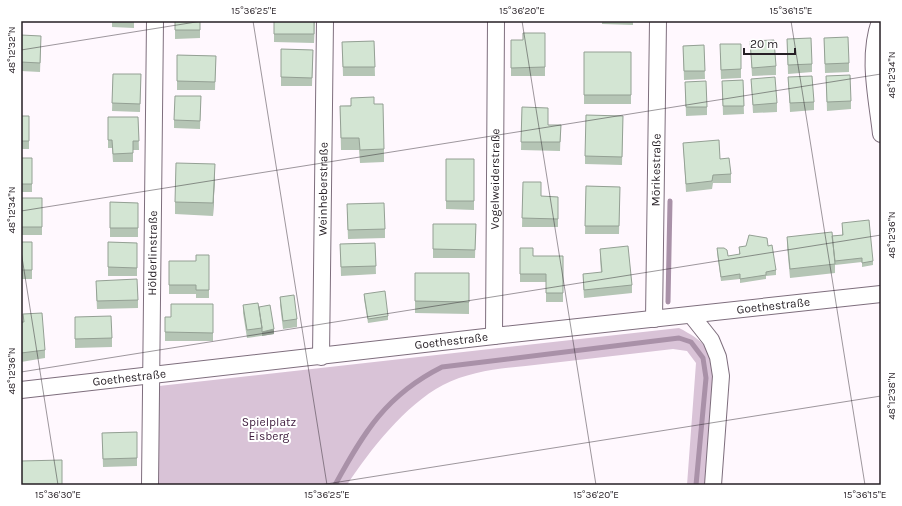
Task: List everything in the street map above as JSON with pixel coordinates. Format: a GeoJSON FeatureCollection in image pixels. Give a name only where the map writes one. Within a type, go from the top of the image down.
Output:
{"type":"FeatureCollection","features":[{"type":"Feature","properties":{"kind":"street","name":"Hölderlinstraße"},"geometry":{"type":"LineString","coordinates":[[150,485],[155,21]]}},
{"type":"Feature","properties":{"kind":"street","name":"Weinheberstraße"},"geometry":{"type":"LineString","coordinates":[[321,357],[325,21]]}},
{"type":"Feature","properties":{"kind":"street","name":"Vogelweiderstraße"},"geometry":{"type":"LineString","coordinates":[[494,336],[496,21]]}},
{"type":"Feature","properties":{"kind":"street","name":"Mörikestraße"},"geometry":{"type":"LineString","coordinates":[[654,319],[658,21]]}},
{"type":"Feature","properties":{"kind":"street"},"geometry":{"type":"LineString","coordinates":[[880,21],[875,35],[874,64],[881,134]]}},
{"type":"Feature","properties":{"kind":"street","name":"Goethestraße"},"geometry":{"type":"LineString","coordinates":[[21,390],[881,294]]}},
{"type":"Feature","properties":{"kind":"street"},"geometry":{"type":"LineString","coordinates":[[692,316],[711,340],[718,357],[721,376],[712,485]]}},
{"type":"Feature","properties":{"kind":"green space","name":"Spielplatz Eisberg"},"geometry":{"type":"Polygon","coordinates":[[[679,328],[695,337],[705,346],[711,359],[715,377],[706,485],[687,485],[696,363],[687,351],[673,349],[479,372],[443,385],[415,404],[389,429],[366,457],[347,485],[158,485],[159,386],[679,328]]]}},
{"type":"Feature","properties":{"kind":"building"},"geometry":{"type":"Polygon","coordinates":[[[175,21],[200,21],[200,30],[175,30],[175,21]]]}},
{"type":"Feature","properties":{"kind":"building"},"geometry":{"type":"Polygon","coordinates":[[[274,21],[314,21],[314,34],[274,34],[274,21]]]}},
{"type":"Feature","properties":{"kind":"building"},"geometry":{"type":"Polygon","coordinates":[[[523,33],[545,33],[545,67],[511,68],[511,40],[523,40],[523,33]]]}},
{"type":"Feature","properties":{"kind":"building"},"geometry":{"type":"Polygon","coordinates":[[[21,35],[41,36],[40,63],[21,62],[21,35]]]}},
{"type":"Feature","properties":{"kind":"building"},"geometry":{"type":"Polygon","coordinates":[[[848,37],[849,63],[825,64],[824,38],[848,37]]]}},
{"type":"Feature","properties":{"kind":"building"},"geometry":{"type":"Polygon","coordinates":[[[811,38],[812,64],[788,65],[787,39],[811,38]]]}},
{"type":"Feature","properties":{"kind":"building"},"geometry":{"type":"Polygon","coordinates":[[[774,40],[776,66],[752,68],[750,41],[774,40]]]}},
{"type":"Feature","properties":{"kind":"building"},"geometry":{"type":"Polygon","coordinates":[[[374,41],[375,67],[343,67],[342,42],[374,41]]]}},
{"type":"Feature","properties":{"kind":"building"},"geometry":{"type":"Polygon","coordinates":[[[720,44],[741,44],[741,69],[721,70],[720,44]]]}},
{"type":"Feature","properties":{"kind":"building"},"geometry":{"type":"Polygon","coordinates":[[[704,45],[705,71],[684,71],[683,46],[704,45]]]}},
{"type":"Feature","properties":{"kind":"building"},"geometry":{"type":"Polygon","coordinates":[[[281,49],[313,50],[312,78],[281,77],[281,49]]]}},
{"type":"Feature","properties":{"kind":"building"},"geometry":{"type":"Polygon","coordinates":[[[584,52],[631,52],[631,95],[584,95],[584,52]]]}},
{"type":"Feature","properties":{"kind":"building"},"geometry":{"type":"Polygon","coordinates":[[[177,55],[216,56],[215,82],[177,81],[177,55]]]}},
{"type":"Feature","properties":{"kind":"building"},"geometry":{"type":"Polygon","coordinates":[[[113,74],[141,74],[140,104],[112,103],[113,74]]]}},
{"type":"Feature","properties":{"kind":"building"},"geometry":{"type":"Polygon","coordinates":[[[850,75],[851,101],[827,102],[826,76],[850,75]]]}},
{"type":"Feature","properties":{"kind":"building"},"geometry":{"type":"Polygon","coordinates":[[[812,76],[814,102],[790,103],[788,77],[812,76]]]}},
{"type":"Feature","properties":{"kind":"building"},"geometry":{"type":"Polygon","coordinates":[[[775,77],[777,103],[753,105],[751,79],[775,77]]]}},
{"type":"Feature","properties":{"kind":"building"},"geometry":{"type":"Polygon","coordinates":[[[743,80],[744,106],[723,106],[722,81],[743,80]]]}},
{"type":"Feature","properties":{"kind":"building"},"geometry":{"type":"Polygon","coordinates":[[[706,81],[707,107],[686,107],[685,82],[706,81]]]}},
{"type":"Feature","properties":{"kind":"building"},"geometry":{"type":"Polygon","coordinates":[[[175,96],[201,96],[200,121],[174,120],[175,96]]]}},
{"type":"Feature","properties":{"kind":"building"},"geometry":{"type":"Polygon","coordinates":[[[374,97],[374,104],[383,104],[384,149],[360,150],[359,138],[341,138],[340,106],[351,106],[351,98],[374,97]]]}},
{"type":"Feature","properties":{"kind":"building"},"geometry":{"type":"Polygon","coordinates":[[[522,107],[548,108],[548,125],[561,125],[560,142],[521,142],[522,107]]]}},
{"type":"Feature","properties":{"kind":"building"},"geometry":{"type":"Polygon","coordinates":[[[586,115],[623,116],[622,157],[585,156],[586,115]]]}},
{"type":"Feature","properties":{"kind":"building"},"geometry":{"type":"Polygon","coordinates":[[[21,116],[29,116],[29,141],[21,141],[21,116]]]}},
{"type":"Feature","properties":{"kind":"building"},"geometry":{"type":"Polygon","coordinates":[[[108,117],[138,117],[139,141],[133,141],[133,153],[113,154],[112,140],[108,140],[108,117]]]}},
{"type":"Feature","properties":{"kind":"building"},"geometry":{"type":"Polygon","coordinates":[[[719,140],[720,159],[729,158],[731,174],[713,175],[712,181],[686,184],[683,143],[719,140]]]}},
{"type":"Feature","properties":{"kind":"building"},"geometry":{"type":"Polygon","coordinates":[[[21,158],[32,158],[32,184],[21,184],[21,158]]]}},
{"type":"Feature","properties":{"kind":"building"},"geometry":{"type":"Polygon","coordinates":[[[446,159],[474,159],[474,201],[446,201],[446,159]]]}},
{"type":"Feature","properties":{"kind":"building"},"geometry":{"type":"Polygon","coordinates":[[[176,163],[215,164],[213,203],[175,202],[176,163]]]}},
{"type":"Feature","properties":{"kind":"building"},"geometry":{"type":"Polygon","coordinates":[[[523,182],[541,182],[541,196],[558,197],[558,219],[522,218],[523,182]]]}},
{"type":"Feature","properties":{"kind":"building"},"geometry":{"type":"Polygon","coordinates":[[[586,186],[620,187],[619,226],[585,226],[586,186]]]}},
{"type":"Feature","properties":{"kind":"building"},"geometry":{"type":"Polygon","coordinates":[[[21,198],[42,198],[42,227],[21,227],[21,198]]]}},
{"type":"Feature","properties":{"kind":"building"},"geometry":{"type":"Polygon","coordinates":[[[110,202],[138,203],[138,228],[110,228],[110,202]]]}},
{"type":"Feature","properties":{"kind":"building"},"geometry":{"type":"Polygon","coordinates":[[[384,203],[385,229],[348,230],[347,204],[384,203]]]}},
{"type":"Feature","properties":{"kind":"building"},"geometry":{"type":"Polygon","coordinates":[[[869,220],[873,261],[862,263],[862,258],[835,261],[832,236],[843,235],[842,223],[869,220]]]}},
{"type":"Feature","properties":{"kind":"building"},"geometry":{"type":"Polygon","coordinates":[[[433,224],[476,224],[475,250],[433,249],[433,224]]]}},
{"type":"Feature","properties":{"kind":"building"},"geometry":{"type":"Polygon","coordinates":[[[832,232],[835,264],[790,269],[787,237],[832,232]]]}},
{"type":"Feature","properties":{"kind":"building"},"geometry":{"type":"Polygon","coordinates":[[[749,235],[767,238],[768,246],[772,245],[776,270],[766,272],[766,275],[740,279],[740,274],[721,277],[717,248],[724,248],[727,250],[728,256],[740,254],[739,247],[746,246],[749,235]]]}},
{"type":"Feature","properties":{"kind":"building"},"geometry":{"type":"Polygon","coordinates":[[[21,242],[32,242],[32,270],[21,270],[21,242]]]}},
{"type":"Feature","properties":{"kind":"building"},"geometry":{"type":"Polygon","coordinates":[[[108,242],[137,243],[137,268],[108,267],[108,242]]]}},
{"type":"Feature","properties":{"kind":"building"},"geometry":{"type":"Polygon","coordinates":[[[375,243],[376,266],[341,267],[340,244],[375,243]]]}},
{"type":"Feature","properties":{"kind":"building"},"geometry":{"type":"Polygon","coordinates":[[[628,246],[632,285],[584,290],[583,274],[602,272],[600,249],[628,246]]]}},
{"type":"Feature","properties":{"kind":"building"},"geometry":{"type":"Polygon","coordinates":[[[520,248],[533,248],[533,256],[563,256],[563,293],[546,293],[546,274],[520,274],[520,248]]]}},
{"type":"Feature","properties":{"kind":"building"},"geometry":{"type":"Polygon","coordinates":[[[196,255],[209,255],[209,290],[196,290],[196,285],[169,285],[169,261],[196,261],[196,255]]]}},
{"type":"Feature","properties":{"kind":"building"},"geometry":{"type":"Polygon","coordinates":[[[415,273],[469,273],[469,302],[415,301],[415,273]]]}},
{"type":"Feature","properties":{"kind":"building"},"geometry":{"type":"Polygon","coordinates":[[[137,279],[138,300],[97,301],[96,281],[137,279]]]}},
{"type":"Feature","properties":{"kind":"building"},"geometry":{"type":"Polygon","coordinates":[[[385,291],[388,316],[368,319],[364,294],[385,291]]]}},
{"type":"Feature","properties":{"kind":"building"},"geometry":{"type":"Polygon","coordinates":[[[294,295],[297,319],[283,321],[280,297],[294,295]]]}},
{"type":"Feature","properties":{"kind":"building"},"geometry":{"type":"Polygon","coordinates":[[[258,303],[262,328],[247,330],[243,305],[258,303]]]}},
{"type":"Feature","properties":{"kind":"building"},"geometry":{"type":"Polygon","coordinates":[[[171,304],[213,304],[213,333],[165,332],[165,317],[171,317],[171,304]]]}},
{"type":"Feature","properties":{"kind":"building"},"geometry":{"type":"Polygon","coordinates":[[[270,305],[274,329],[262,332],[259,307],[270,305]]]}},
{"type":"Feature","properties":{"kind":"building"},"geometry":{"type":"Polygon","coordinates":[[[42,313],[45,350],[21,353],[21,322],[24,322],[23,314],[42,313]]]}},
{"type":"Feature","properties":{"kind":"building"},"geometry":{"type":"Polygon","coordinates":[[[111,316],[112,338],[75,339],[75,317],[111,316]]]}},
{"type":"Feature","properties":{"kind":"building"},"geometry":{"type":"Polygon","coordinates":[[[137,432],[137,458],[103,459],[102,433],[137,432]]]}},
{"type":"Feature","properties":{"kind":"building"},"geometry":{"type":"Polygon","coordinates":[[[62,460],[62,485],[21,485],[21,461],[62,460]]]}},
{"type":"Feature","properties":{"kind":"waterway"},"geometry":{"type":"LineString","coordinates":[[668,302],[670,201]]}},
{"type":"Feature","properties":{"kind":"waterway"},"geometry":{"type":"LineString","coordinates":[[335,485],[356,448],[378,417],[406,390],[442,367],[679,338],[691,342],[703,358],[706,378],[696,485]]}}]}
